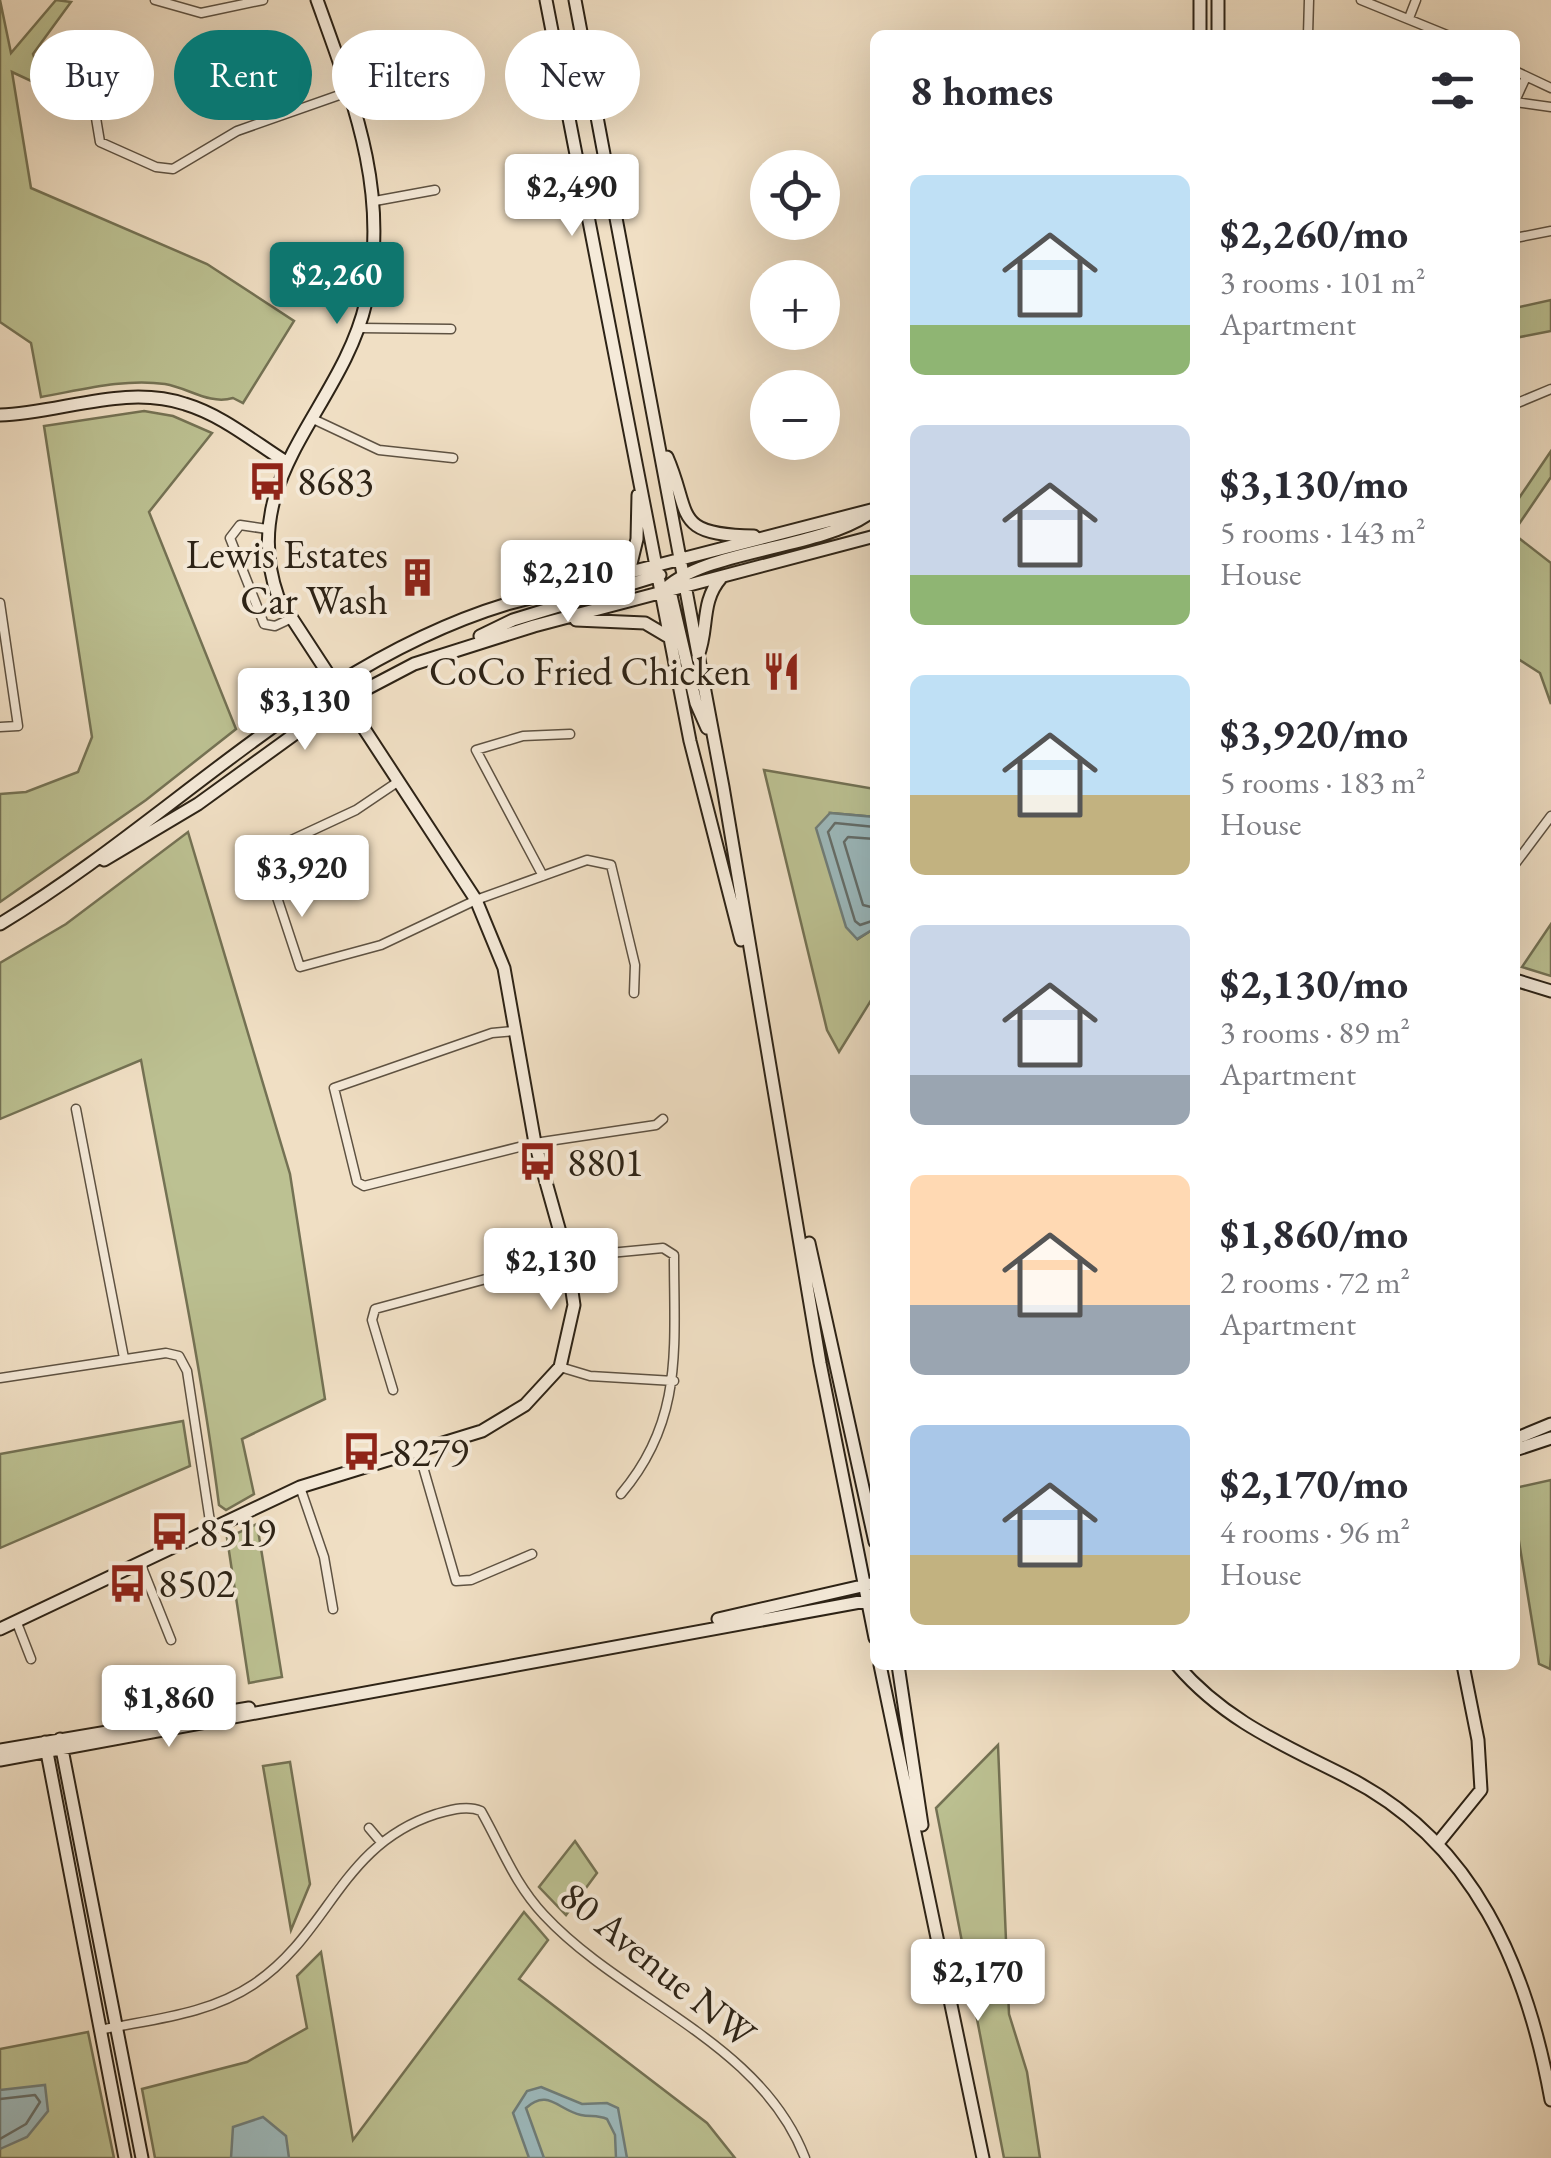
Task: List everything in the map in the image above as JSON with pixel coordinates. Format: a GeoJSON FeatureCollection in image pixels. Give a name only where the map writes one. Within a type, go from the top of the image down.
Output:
{"type":"FeatureCollection","features":[{"type":"Feature","properties":{"kind":"main road"},"geometry":{"type":"LineString","coordinates":[[317,0],[332,41]]}},
{"type":"Feature","properties":{"kind":"main road"},"geometry":{"type":"LineString","coordinates":[[546,0],[640,481],[696,703],[716,750]]}},
{"type":"Feature","properties":{"kind":"main road"},"geometry":{"type":"LineString","coordinates":[[575,0],[716,750],[754,987],[793,1182],[842,1380],[870,1517]]}},
{"type":"Feature","properties":{"kind":"main road"},"geometry":{"type":"LineString","coordinates":[[1200,0],[1200,30]]}},
{"type":"Feature","properties":{"kind":"main road"},"geometry":{"type":"LineString","coordinates":[[1218,0],[1218,30]]}},
{"type":"Feature","properties":{"kind":"main road"},"geometry":{"type":"LineString","coordinates":[[0,1629],[300,1487],[420,1454],[482,1432],[525,1406],[560,1367],[574,1304],[567,1257],[534,1143],[504,968],[476,900],[344,700],[272,579],[268,529],[276,484],[358,328],[371,274],[375,201],[357,120]]}},
{"type":"Feature","properties":{"kind":"main road"},"geometry":{"type":"LineString","coordinates":[[0,415],[132,397],[162,398],[210,414],[286,462]]}},
{"type":"Feature","properties":{"kind":"main road"},"geometry":{"type":"LineString","coordinates":[[658,444],[669,460],[680,506],[692,522],[724,534],[774,536]]}},
{"type":"Feature","properties":{"kind":"main road"},"geometry":{"type":"LineString","coordinates":[[629,572],[637,539],[640,481]]}},
{"type":"Feature","properties":{"kind":"main road"},"geometry":{"type":"LineString","coordinates":[[82,870],[164,826],[344,700],[414,664],[556,620],[663,581],[679,560],[870,511]]}},
{"type":"Feature","properties":{"kind":"main road"},"geometry":{"type":"LineString","coordinates":[[684,582],[840,529],[870,513]]}},
{"type":"Feature","properties":{"kind":"main road"},"geometry":{"type":"LineString","coordinates":[[0,924],[82,870],[335,684],[466,616],[629,572],[663,581],[720,578],[870,537]]}},
{"type":"Feature","properties":{"kind":"main road"},"geometry":{"type":"LineString","coordinates":[[698,656],[707,600],[720,578]]}},
{"type":"Feature","properties":{"kind":"main road"},"geometry":{"type":"LineString","coordinates":[[663,581],[670,639],[700,789],[754,987]]}},
{"type":"Feature","properties":{"kind":"main road"},"geometry":{"type":"LineString","coordinates":[[464,646],[500,624],[663,581]]}},
{"type":"Feature","properties":{"kind":"main road"},"geometry":{"type":"LineString","coordinates":[[556,620],[645,622],[670,639]]}},
{"type":"Feature","properties":{"kind":"main road"},"geometry":{"type":"LineString","coordinates":[[1520,982],[1551,991]]}},
{"type":"Feature","properties":{"kind":"main road"},"geometry":{"type":"LineString","coordinates":[[680,1632],[712,1620],[870,1584],[820,1363],[793,1182]]}},
{"type":"Feature","properties":{"kind":"main road"},"geometry":{"type":"LineString","coordinates":[[1520,1429],[1551,1423]]}},
{"type":"Feature","properties":{"kind":"main road"},"geometry":{"type":"LineString","coordinates":[[1520,1437],[1551,1423]]}},
{"type":"Feature","properties":{"kind":"main road"},"geometry":{"type":"LineString","coordinates":[[1520,1448],[1551,1438]]}},
{"type":"Feature","properties":{"kind":"main road"},"geometry":{"type":"LineString","coordinates":[[0,1760],[61,1744],[228,1720],[283,1706],[870,1599]]}},
{"type":"Feature","properties":{"kind":"main road"},"geometry":{"type":"LineString","coordinates":[[881,1670],[932,1898],[983,2158]]}},
{"type":"Feature","properties":{"kind":"main road"},"geometry":{"type":"LineString","coordinates":[[896,1670],[914,1763],[932,1898]]}},
{"type":"Feature","properties":{"kind":"main road"},"geometry":{"type":"LineString","coordinates":[[1181,1670],[1223,1709],[1267,1738],[1360,1784],[1402,1810],[1438,1842],[1497,1924],[1530,2004],[1551,2100]]}},
{"type":"Feature","properties":{"kind":"main road"},"geometry":{"type":"LineString","coordinates":[[1438,1842],[1481,1790],[1478,1740],[1464,1670]]}},
{"type":"Feature","properties":{"kind":"main road"},"geometry":{"type":"LineString","coordinates":[[61,1744],[142,2158]]}},
{"type":"Feature","properties":{"kind":"main road"},"geometry":{"type":"LineString","coordinates":[[0,1750],[46,1747]]}},
{"type":"Feature","properties":{"kind":"main road"},"geometry":{"type":"LineString","coordinates":[[46,1747],[125,2158]]}},
{"type":"Feature","properties":{"kind":"street"},"geometry":{"type":"LineString","coordinates":[[155,0],[201,14],[263,0]]}},
{"type":"Feature","properties":{"kind":"street"},"geometry":{"type":"LineString","coordinates":[[1308,30],[1309,0]]}},
{"type":"Feature","properties":{"kind":"street"},"geometry":{"type":"LineString","coordinates":[[1361,0],[1436,30]]}},
{"type":"Feature","properties":{"kind":"street"},"geometry":{"type":"LineString","coordinates":[[1409,18],[1416,0]]}},
{"type":"Feature","properties":{"kind":"street"},"geometry":{"type":"LineString","coordinates":[[1520,74],[1551,88]]}},
{"type":"Feature","properties":{"kind":"street"},"geometry":{"type":"LineString","coordinates":[[1520,91],[1526,77]]}},
{"type":"Feature","properties":{"kind":"street"},"geometry":{"type":"LineString","coordinates":[[95,120],[97,136],[104,146],[156,168],[173,169],[237,131],[332,100]]}},
{"type":"Feature","properties":{"kind":"street"},"geometry":{"type":"LineString","coordinates":[[1520,103],[1551,107]]}},
{"type":"Feature","properties":{"kind":"street"},"geometry":{"type":"LineString","coordinates":[[375,201],[435,190]]}},
{"type":"Feature","properties":{"kind":"street"},"geometry":{"type":"LineString","coordinates":[[1520,237],[1551,231]]}},
{"type":"Feature","properties":{"kind":"street"},"geometry":{"type":"LineString","coordinates":[[358,328],[451,329]]}},
{"type":"Feature","properties":{"kind":"street"},"geometry":{"type":"LineString","coordinates":[[1520,402],[1551,390]]}},
{"type":"Feature","properties":{"kind":"street"},"geometry":{"type":"LineString","coordinates":[[313,418],[379,450],[454,458]]}},
{"type":"Feature","properties":{"kind":"street"},"geometry":{"type":"LineString","coordinates":[[268,529],[240,525],[230,538],[264,624],[275,626],[292,618]]}},
{"type":"Feature","properties":{"kind":"street"},"geometry":{"type":"LineString","coordinates":[[0,603],[18,726],[0,727]]}},
{"type":"Feature","properties":{"kind":"street"},"geometry":{"type":"LineString","coordinates":[[543,876],[476,750],[523,736],[570,734]]}},
{"type":"Feature","properties":{"kind":"street"},"geometry":{"type":"LineString","coordinates":[[399,780],[356,810],[282,844],[265,861],[294,960],[300,967],[382,945],[476,900],[587,860],[611,865],[634,965],[634,992]]}},
{"type":"Feature","properties":{"kind":"street"},"geometry":{"type":"LineString","coordinates":[[1520,857],[1551,816]]}},
{"type":"Feature","properties":{"kind":"street"},"geometry":{"type":"LineString","coordinates":[[514,1031],[492,1034],[334,1088],[358,1182],[364,1186],[534,1143],[656,1125],[663,1119]]}},
{"type":"Feature","properties":{"kind":"street"},"geometry":{"type":"LineString","coordinates":[[76,1109],[124,1358]]}},
{"type":"Feature","properties":{"kind":"street"},"geometry":{"type":"LineString","coordinates":[[393,1390],[372,1320],[376,1309],[567,1257],[663,1248],[674,1255],[674,1381],[648,1462],[621,1494]]}},
{"type":"Feature","properties":{"kind":"street"},"geometry":{"type":"LineString","coordinates":[[0,1378],[172,1353],[186,1366],[212,1528]]}},
{"type":"Feature","properties":{"kind":"street"},"geometry":{"type":"LineString","coordinates":[[560,1367],[590,1376],[674,1381]]}},
{"type":"Feature","properties":{"kind":"street"},"geometry":{"type":"LineString","coordinates":[[420,1454],[456,1580],[471,1580],[532,1554]]}},
{"type":"Feature","properties":{"kind":"street"},"geometry":{"type":"LineString","coordinates":[[300,1487],[324,1557],[333,1609]]}},
{"type":"Feature","properties":{"kind":"street"},"geometry":{"type":"LineString","coordinates":[[141,1565],[171,1640]]}},
{"type":"Feature","properties":{"kind":"street"},"geometry":{"type":"LineString","coordinates":[[17,1622],[32,1660]]}},
{"type":"Feature","properties":{"kind":"street","name":"80 Avenue NW"},"geometry":{"type":"LineString","coordinates":[[380,1841],[442,1812],[470,1807],[481,1811],[507,1867],[544,1916],[755,2080],[782,2112],[805,2158]]}},
{"type":"Feature","properties":{"kind":"street"},"geometry":{"type":"LineString","coordinates":[[100,2030],[209,2007],[253,1985],[298,1946],[346,1875],[380,1841],[369,1828]]}},
{"type":"Feature","properties":{"kind":"green space"},"geometry":{"type":"Polygon","coordinates":[[[0,0],[11,53],[30,31],[30,80],[12,72],[31,188],[207,264],[294,321],[243,403],[150,383],[103,386],[41,397],[31,343],[0,322],[0,0]]]}},
{"type":"Feature","properties":{"kind":"green space"},"geometry":{"type":"Polygon","coordinates":[[[56,0],[71,2],[51,30],[31,30],[56,0]]]}},
{"type":"Feature","properties":{"kind":"green space"},"geometry":{"type":"Polygon","coordinates":[[[1551,300],[1551,331],[1520,337],[1520,307],[1551,300]]]}},
{"type":"Feature","properties":{"kind":"green space"},"geometry":{"type":"Polygon","coordinates":[[[144,411],[173,416],[212,433],[149,512],[236,729],[146,800],[0,902],[0,794],[26,792],[78,772],[92,737],[44,426],[144,411]]]}},
{"type":"Feature","properties":{"kind":"green space"},"geometry":{"type":"Polygon","coordinates":[[[1551,451],[1551,477],[1520,523],[1520,497],[1551,451]]]}},
{"type":"Feature","properties":{"kind":"green space"},"geometry":{"type":"Polygon","coordinates":[[[1520,539],[1551,563],[1551,704],[1540,673],[1520,660],[1520,539]]]}},
{"type":"Feature","properties":{"kind":"green space"},"geometry":{"type":"Polygon","coordinates":[[[764,770],[870,788],[870,817],[830,813],[858,939],[870,931],[870,1002],[839,1052],[827,1030],[764,770]]]}},
{"type":"Feature","properties":{"kind":"green space"},"geometry":{"type":"Polygon","coordinates":[[[188,832],[290,1174],[325,1399],[242,1439],[254,1494],[226,1510],[219,1505],[193,1338],[141,1060],[0,1119],[0,963],[66,924],[188,832]]]}},
{"type":"Feature","properties":{"kind":"green space"},"geometry":{"type":"Polygon","coordinates":[[[1551,924],[1551,976],[1522,967],[1551,924]]]}},
{"type":"Feature","properties":{"kind":"green space"},"geometry":{"type":"Polygon","coordinates":[[[183,1421],[190,1466],[0,1548],[0,1454],[183,1421]]]}},
{"type":"Feature","properties":{"kind":"green space"},"geometry":{"type":"Polygon","coordinates":[[[1551,1480],[1550,1669],[1539,1664],[1520,1548],[1520,1487],[1551,1480]]]}},
{"type":"Feature","properties":{"kind":"green space"},"geometry":{"type":"Polygon","coordinates":[[[257,1524],[282,1677],[249,1683],[227,1538],[257,1524]]]}},
{"type":"Feature","properties":{"kind":"green space"},"geometry":{"type":"Polygon","coordinates":[[[998,1745],[1009,2014],[1027,2072],[1040,2158],[1004,2158],[936,1808],[998,1745]]]}},
{"type":"Feature","properties":{"kind":"green space"},"geometry":{"type":"Polygon","coordinates":[[[290,1762],[310,1884],[291,1930],[263,1766],[290,1762]]]}},
{"type":"Feature","properties":{"kind":"green space"},"geometry":{"type":"Polygon","coordinates":[[[575,1841],[597,1873],[566,1915],[539,1887],[575,1841]]]}},
{"type":"Feature","properties":{"kind":"green space"},"geometry":{"type":"Polygon","coordinates":[[[524,1912],[548,1940],[519,1979],[707,2123],[735,2158],[155,2158],[142,2089],[247,2062],[307,2028],[297,1976],[321,1952],[353,2140],[524,1912]]]}},
{"type":"Feature","properties":{"kind":"green space"},"geometry":{"type":"Polygon","coordinates":[[[88,2032],[114,2158],[0,2158],[0,2049],[88,2032]]]}},
{"type":"Feature","properties":{"kind":"water"},"geometry":{"type":"Polygon","coordinates":[[[830,813],[870,817],[870,931],[857,939],[846,927],[816,828],[830,813]]]}},
{"type":"Feature","properties":{"kind":"water"},"geometry":{"type":"Polygon","coordinates":[[[45,2085],[48,2111],[27,2137],[0,2149],[0,2090],[45,2085]]]}},
{"type":"Feature","properties":{"kind":"water"},"geometry":{"type":"Polygon","coordinates":[[[541,2087],[582,2104],[607,2103],[618,2108],[627,2158],[616,2158],[615,2135],[607,2119],[581,2115],[541,2100],[526,2108],[544,2158],[529,2158],[513,2113],[527,2091],[541,2087]]]}},
{"type":"Feature","properties":{"kind":"water"},"geometry":{"type":"Polygon","coordinates":[[[263,2117],[286,2136],[289,2158],[231,2158],[233,2127],[263,2117]]]}},
{"type":"Feature","properties":{"kind":"place","name":"8683"},"geometry":{"type":"Point","coordinates":[267,481]}},
{"type":"Feature","properties":{"kind":"place","name":"Lewis Estates Car Wash"},"geometry":{"type":"Point","coordinates":[418,577]}},
{"type":"Feature","properties":{"kind":"place","name":"CoCo Fried Chicken"},"geometry":{"type":"Point","coordinates":[781,671]}},
{"type":"Feature","properties":{"kind":"place","name":"8801"},"geometry":{"type":"Point","coordinates":[537,1162]}},
{"type":"Feature","properties":{"kind":"place","name":"8279"},"geometry":{"type":"Point","coordinates":[362,1452]}},
{"type":"Feature","properties":{"kind":"place","name":"8519"},"geometry":{"type":"Point","coordinates":[169,1532]}},
{"type":"Feature","properties":{"kind":"place","name":"8502"},"geometry":{"type":"Point","coordinates":[128,1583]}}]}
